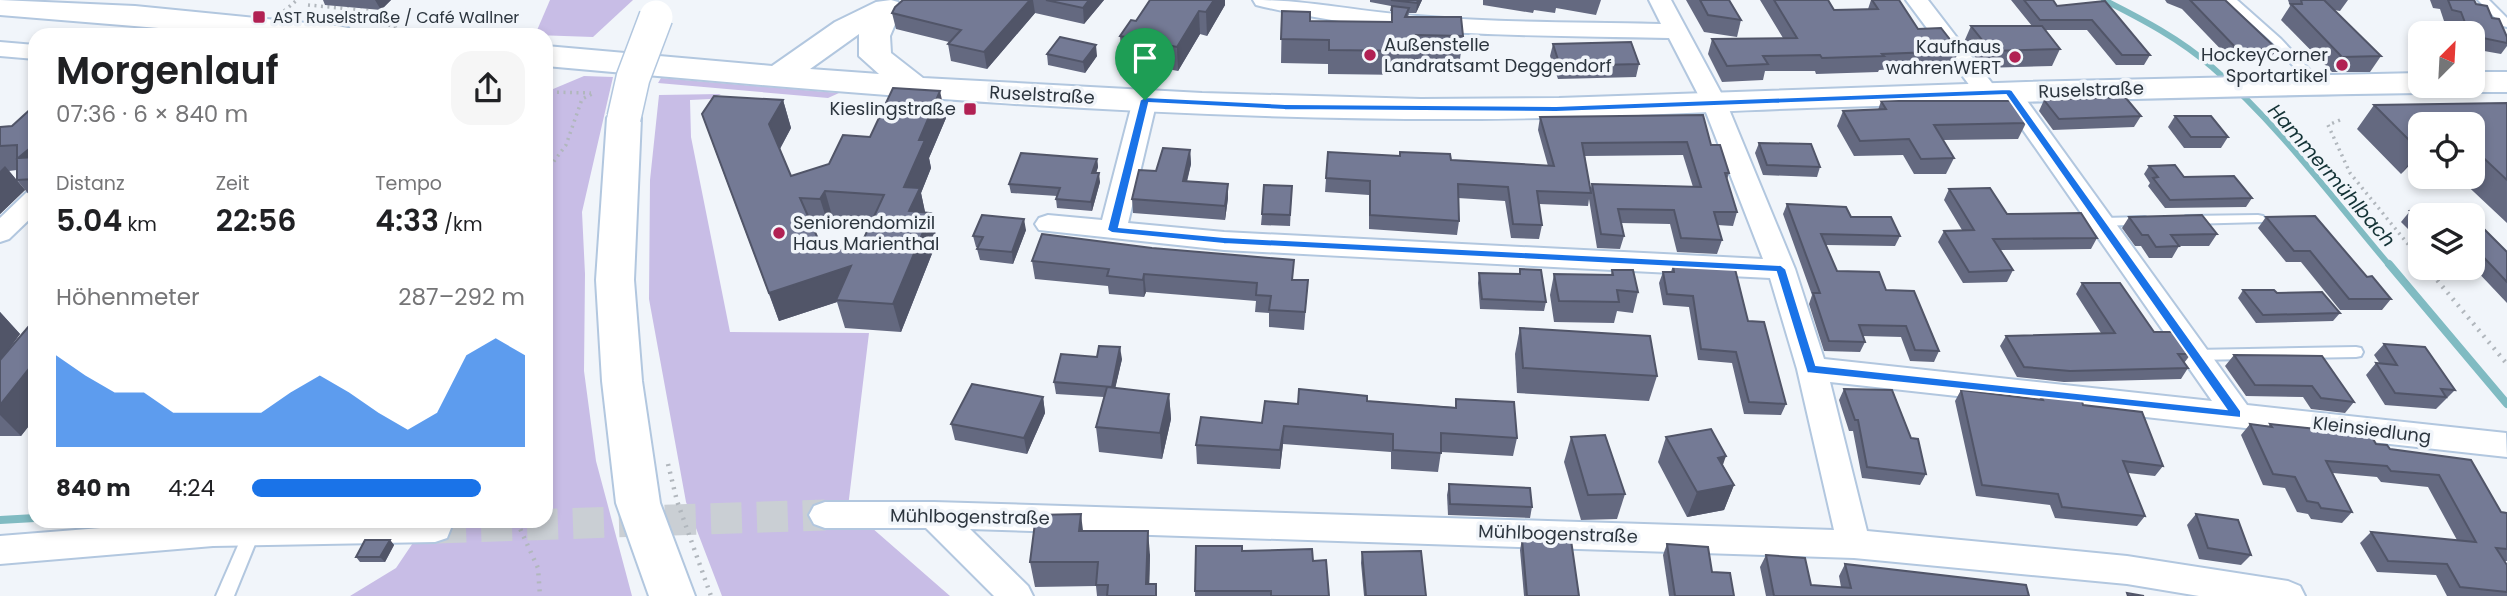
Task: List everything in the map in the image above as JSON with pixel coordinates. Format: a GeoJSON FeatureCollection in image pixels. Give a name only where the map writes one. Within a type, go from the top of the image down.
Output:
{"type":"FeatureCollection","features":[{"type":"Feature","properties":{"kind":"main road"},"geometry":{"type":"LineString","coordinates":[[776,78],[846,29],[891,4]]}},
{"type":"Feature","properties":{"kind":"main road"},"geometry":{"type":"LineString","coordinates":[[818,81],[891,4]]}},
{"type":"Feature","properties":{"kind":"main road"},"geometry":{"type":"LineString","coordinates":[[891,4],[874,36],[875,56],[902,92]]}},
{"type":"Feature","properties":{"kind":"main road"},"geometry":{"type":"LineString","coordinates":[[0,6],[219,28]]}},
{"type":"Feature","properties":{"kind":"main road"},"geometry":{"type":"LineString","coordinates":[[660,9],[633,78],[624,118],[615,280],[622,381],[638,503],[672,596]]}},
{"type":"Feature","properties":{"kind":"main road","name":"Ruselstraße"},"geometry":{"type":"LineString","coordinates":[[553,59],[818,81],[902,92],[1424,110],[1556,109],[2197,86],[2408,83]]}},
{"type":"Feature","properties":{"kind":"main road"},"geometry":{"type":"LineString","coordinates":[[2485,82],[2507,82]]}},
{"type":"Feature","properties":{"kind":"street"},"geometry":{"type":"LineString","coordinates":[[1264,0],[1308,11],[1379,22],[1678,31]]}},
{"type":"Feature","properties":{"kind":"street"},"geometry":{"type":"LineString","coordinates":[[1462,25],[1465,0]]}},
{"type":"Feature","properties":{"kind":"street"},"geometry":{"type":"LineString","coordinates":[[1660,0],[1714,102],[1781,269],[1812,369],[1854,544]]}},
{"type":"Feature","properties":{"kind":"street"},"geometry":{"type":"LineString","coordinates":[[1895,0],[1922,7],[1998,93],[2102,222],[2237,414]]}},
{"type":"Feature","properties":{"kind":"street"},"geometry":{"type":"LineString","coordinates":[[0,49],[28,51]]}},
{"type":"Feature","properties":{"kind":"street"},"geometry":{"type":"LineString","coordinates":[[1112,230],[1145,100]]}},
{"type":"Feature","properties":{"kind":"street"},"geometry":{"type":"LineString","coordinates":[[0,233],[28,191]]}},
{"type":"Feature","properties":{"kind":"street"},"geometry":{"type":"LineString","coordinates":[[1048,224],[1251,242],[1781,269]]}},
{"type":"Feature","properties":{"kind":"street","name":"Kleinsiedlung"},"geometry":{"type":"LineString","coordinates":[[1812,369],[2506,445]]}},
{"type":"Feature","properties":{"kind":"street","name":"Mühlbogenstraße"},"geometry":{"type":"LineString","coordinates":[[825,515],[934,515],[1854,544],[2127,570],[2288,596]]}},
{"type":"Feature","properties":{"kind":"street"},"geometry":{"type":"LineString","coordinates":[[934,515],[1016,596]]}},
{"type":"Feature","properties":{"kind":"street"},"geometry":{"type":"LineString","coordinates":[[0,551],[207,528]]}},
{"type":"Feature","properties":{"kind":"street"},"geometry":{"type":"LineString","coordinates":[[223,528],[252,532],[435,528]]}},
{"type":"Feature","properties":{"kind":"lane"},"geometry":{"type":"LineString","coordinates":[[2230,0],[2277,41],[2316,84]]}},
{"type":"Feature","properties":{"kind":"lane"},"geometry":{"type":"LineString","coordinates":[[2483,0],[2507,24]]}},
{"type":"Feature","properties":{"kind":"lane"},"geometry":{"type":"LineString","coordinates":[[2102,222],[2259,219]]}},
{"type":"Feature","properties":{"kind":"lane"},"geometry":{"type":"LineString","coordinates":[[2195,355],[2356,352]]}},
{"type":"Feature","properties":{"kind":"lane"},"geometry":{"type":"LineString","coordinates":[[225,596],[252,532]]}},
{"type":"Feature","properties":{"kind":"path"},"geometry":{"type":"LineString","coordinates":[[308,5],[314,0]]}},
{"type":"Feature","properties":{"kind":"path"},"geometry":{"type":"LineString","coordinates":[[553,92],[584,94]]}},
{"type":"Feature","properties":{"kind":"path"},"geometry":{"type":"LineString","coordinates":[[553,163],[566,145],[582,99],[594,93]]}},
{"type":"Feature","properties":{"kind":"path"},"geometry":{"type":"LineString","coordinates":[[2340,120],[2328,125],[2350,173],[2408,244]]}},
{"type":"Feature","properties":{"kind":"path"},"geometry":{"type":"LineString","coordinates":[[2437,280],[2507,364]]}},
{"type":"Feature","properties":{"kind":"path"},"geometry":{"type":"LineString","coordinates":[[667,461],[677,501],[711,596]]}},
{"type":"Feature","properties":{"kind":"path"},"geometry":{"type":"LineString","coordinates":[[520,528],[534,555],[542,588],[540,596]]}},
{"type":"Feature","properties":{"kind":"shaded area"},"geometry":{"type":"Polygon","coordinates":[[[550,0],[633,0],[593,37],[553,36],[553,28],[538,28],[550,0]]]}},
{"type":"Feature","properties":{"kind":"shaded area"},"geometry":{"type":"Polygon","coordinates":[[[584,76],[613,77],[582,212],[585,274],[584,371],[596,461],[632,596],[350,596],[396,568],[423,528],[553,528],[553,89],[584,76]]]}},
{"type":"Feature","properties":{"kind":"shaded area"},"geometry":{"type":"Polygon","coordinates":[[[661,78],[839,93],[828,98],[658,83],[661,78]]]}},
{"type":"Feature","properties":{"kind":"shaded area"},"geometry":{"type":"Polygon","coordinates":[[[721,94],[711,99],[690,100],[691,137],[730,332],[869,333],[848,507],[950,596],[722,596],[686,502],[649,299],[650,180],[659,95],[721,94]]]}},
{"type":"Feature","properties":{"kind":"building"},"geometry":{"type":"Polygon","coordinates":[[[903,0],[1030,0],[984,52],[948,44],[961,30],[892,13],[903,0]]]}},
{"type":"Feature","properties":{"kind":"building"},"geometry":{"type":"Polygon","coordinates":[[[1046,0],[1089,0],[1083,8],[1046,0]]]}},
{"type":"Feature","properties":{"kind":"building"},"geometry":{"type":"Polygon","coordinates":[[[1150,0],[1214,0],[1206,12],[1199,11],[1177,47],[1120,36],[1131,20],[1136,21],[1150,0]]]}},
{"type":"Feature","properties":{"kind":"building"},"geometry":{"type":"Polygon","coordinates":[[[1391,0],[1418,0],[1417,3],[1391,0]]]}},
{"type":"Feature","properties":{"kind":"building"},"geometry":{"type":"Polygon","coordinates":[[[1700,0],[1729,0],[1741,20],[1708,15],[1700,0]]]}},
{"type":"Feature","properties":{"kind":"building"},"geometry":{"type":"Polygon","coordinates":[[[1774,0],[1828,0],[1834,10],[1878,9],[1872,0],[1899,0],[1918,29],[1941,28],[1959,51],[1822,58],[1820,55],[1763,56],[1768,64],[1727,66],[1712,39],[1797,38],[1774,0]]]}},
{"type":"Feature","properties":{"kind":"building"},"geometry":{"type":"Polygon","coordinates":[[[2024,0],[2053,0],[2057,6],[2105,1],[2150,55],[2122,55],[2092,20],[2040,20],[2024,0]]]}},
{"type":"Feature","properties":{"kind":"building"},"geometry":{"type":"Polygon","coordinates":[[[2190,0],[2225,0],[2277,49],[2238,50],[2190,0]]]}},
{"type":"Feature","properties":{"kind":"building"},"geometry":{"type":"Polygon","coordinates":[[[2301,0],[2324,0],[2381,56],[2342,57],[2291,4],[2302,4],[2301,0]]]}},
{"type":"Feature","properties":{"kind":"building"},"geometry":{"type":"Polygon","coordinates":[[[2448,0],[2474,0],[2476,4],[2487,6],[2492,18],[2499,19],[2507,43],[2485,38],[2485,21],[2464,21],[2461,12],[2452,10],[2448,0]]]}},
{"type":"Feature","properties":{"kind":"building"},"geometry":{"type":"Polygon","coordinates":[[[1392,6],[1409,8],[1405,17],[1461,17],[1463,36],[1416,35],[1417,41],[1407,40],[1408,51],[1329,50],[1329,40],[1281,39],[1282,11],[1310,12],[1310,21],[1392,22],[1392,6]]]}},
{"type":"Feature","properties":{"kind":"building"},"geometry":{"type":"Polygon","coordinates":[[[1971,26],[2042,26],[2060,49],[1991,51],[1971,26]]]}},
{"type":"Feature","properties":{"kind":"building"},"geometry":{"type":"Polygon","coordinates":[[[1060,37],[1096,45],[1083,62],[1047,54],[1060,37]]]}},
{"type":"Feature","properties":{"kind":"building"},"geometry":{"type":"Polygon","coordinates":[[[1631,42],[1639,64],[1560,66],[1553,44],[1631,42]]]}},
{"type":"Feature","properties":{"kind":"building"},"geometry":{"type":"Polygon","coordinates":[[[893,88],[940,91],[919,140],[925,140],[904,187],[920,188],[909,211],[931,213],[893,304],[836,300],[851,266],[769,293],[702,114],[714,96],[783,100],[769,124],[791,176],[829,164],[843,135],[870,137],[893,88]],[[825,191],[820,199],[800,198],[822,248],[858,251],[884,195],[825,191]]]}},
{"type":"Feature","properties":{"kind":"building"},"geometry":{"type":"Polygon","coordinates":[[[2125,97],[2141,116],[2059,119],[2044,100],[2125,97]]]}},
{"type":"Feature","properties":{"kind":"building"},"geometry":{"type":"Polygon","coordinates":[[[1881,101],[2011,101],[2026,123],[1934,125],[1954,158],[1921,159],[1909,139],[1860,141],[1843,111],[1886,109],[1881,101]]]}},
{"type":"Feature","properties":{"kind":"building"},"geometry":{"type":"Polygon","coordinates":[[[2507,103],[2507,180],[2485,159],[2485,112],[2408,112],[2408,139],[2374,105],[2507,103]]]}},
{"type":"Feature","properties":{"kind":"building"},"geometry":{"type":"Polygon","coordinates":[[[28,111],[28,150],[18,158],[28,157],[28,179],[17,180],[17,145],[0,146],[0,127],[12,126],[28,111]]]}},
{"type":"Feature","properties":{"kind":"building"},"geometry":{"type":"Polygon","coordinates":[[[1703,115],[1711,145],[1720,145],[1737,212],[1714,212],[1722,240],[1681,238],[1674,210],[1618,209],[1624,236],[1601,234],[1592,184],[1701,187],[1687,142],[1582,143],[1591,193],[1537,191],[1542,225],[1513,224],[1508,187],[1458,184],[1459,221],[1370,215],[1370,181],[1326,178],[1328,152],[1400,156],[1400,152],[1450,154],[1451,160],[1554,166],[1540,117],[1703,115]]]}},
{"type":"Feature","properties":{"kind":"building"},"geometry":{"type":"Polygon","coordinates":[[[2175,116],[2211,116],[2228,137],[2191,137],[2175,116]]]}},
{"type":"Feature","properties":{"kind":"building"},"geometry":{"type":"Polygon","coordinates":[[[1759,143],[1811,144],[1820,167],[1767,165],[1759,143]]]}},
{"type":"Feature","properties":{"kind":"building"},"geometry":{"type":"Polygon","coordinates":[[[1163,148],[1190,150],[1183,181],[1228,184],[1225,206],[1132,199],[1139,170],[1156,171],[1163,148]]]}},
{"type":"Feature","properties":{"kind":"building"},"geometry":{"type":"Polygon","coordinates":[[[1021,153],[1097,159],[1092,173],[1099,173],[1091,202],[1056,199],[1060,188],[1009,184],[1021,153]]]}},
{"type":"Feature","properties":{"kind":"building"},"geometry":{"type":"Polygon","coordinates":[[[2175,165],[2184,177],[2234,176],[2252,198],[2170,200],[2153,178],[2158,177],[2149,166],[2175,165]]]}},
{"type":"Feature","properties":{"kind":"building"},"geometry":{"type":"Polygon","coordinates":[[[1264,185],[1292,186],[1290,215],[1262,214],[1264,185]]]}},
{"type":"Feature","properties":{"kind":"building"},"geometry":{"type":"Polygon","coordinates":[[[1990,188],[2007,214],[2081,213],[2097,238],[1993,239],[2013,270],[1969,272],[1944,231],[1974,230],[1949,189],[1990,188]]]}},
{"type":"Feature","properties":{"kind":"building"},"geometry":{"type":"Polygon","coordinates":[[[1787,204],[1846,207],[1851,217],[1891,217],[1900,236],[1821,234],[1837,271],[1879,272],[1886,290],[1914,291],[1939,351],[1915,350],[1906,326],[1859,325],[1865,342],[1829,341],[1813,293],[1820,293],[1787,204]]]}},
{"type":"Feature","properties":{"kind":"building"},"geometry":{"type":"Polygon","coordinates":[[[982,215],[1024,219],[1012,252],[977,249],[983,237],[973,236],[982,215]]]}},
{"type":"Feature","properties":{"kind":"building"},"geometry":{"type":"Polygon","coordinates":[[[2202,215],[2217,234],[2171,235],[2179,246],[2156,247],[2148,235],[2142,235],[2129,217],[2202,215]]]}},
{"type":"Feature","properties":{"kind":"building"},"geometry":{"type":"Polygon","coordinates":[[[2315,216],[2367,277],[2372,276],[2391,299],[2349,299],[2310,251],[2294,251],[2266,217],[2315,216]]]}},
{"type":"Feature","properties":{"kind":"building"},"geometry":{"type":"Polygon","coordinates":[[[2485,230],[2507,252],[2507,282],[2485,259],[2485,230]]]}},
{"type":"Feature","properties":{"kind":"building"},"geometry":{"type":"Polygon","coordinates":[[[1042,234],[1152,248],[1294,260],[1292,280],[1308,280],[1305,312],[1269,310],[1271,296],[1256,295],[1257,283],[1144,274],[1143,280],[1107,276],[1109,269],[1032,261],[1042,234]]]}},
{"type":"Feature","properties":{"kind":"building"},"geometry":{"type":"Polygon","coordinates":[[[1673,265],[1735,269],[1748,321],[1764,322],[1786,404],[1749,402],[1736,352],[1701,349],[1693,296],[1667,294],[1663,272],[1674,272],[1673,265]]]}},
{"type":"Feature","properties":{"kind":"building"},"geometry":{"type":"Polygon","coordinates":[[[1520,269],[1541,270],[1546,302],[1482,299],[1479,273],[1520,274],[1520,269]]]}},
{"type":"Feature","properties":{"kind":"building"},"geometry":{"type":"Polygon","coordinates":[[[1612,270],[1633,270],[1638,292],[1617,290],[1619,302],[1559,301],[1554,274],[1613,275],[1612,270]]]}},
{"type":"Feature","properties":{"kind":"building"},"geometry":{"type":"Polygon","coordinates":[[[2082,283],[2120,283],[2154,332],[2176,332],[2191,354],[2178,354],[2188,368],[2070,371],[2024,367],[2006,336],[2115,333],[2082,283]]]}},
{"type":"Feature","properties":{"kind":"building"},"geometry":{"type":"Polygon","coordinates":[[[2243,290],[2274,290],[2277,293],[2322,292],[2340,313],[2263,315],[2243,290]]]}},
{"type":"Feature","properties":{"kind":"building"},"geometry":{"type":"Polygon","coordinates":[[[28,327],[28,370],[0,405],[0,360],[28,327]]]}},
{"type":"Feature","properties":{"kind":"building"},"geometry":{"type":"Polygon","coordinates":[[[1520,328],[1650,336],[1657,376],[1523,368],[1520,328]]]}},
{"type":"Feature","properties":{"kind":"building"},"geometry":{"type":"Polygon","coordinates":[[[2384,344],[2425,347],[2455,390],[2441,389],[2446,397],[2395,393],[2376,363],[2397,365],[2384,344]]]}},
{"type":"Feature","properties":{"kind":"building"},"geometry":{"type":"Polygon","coordinates":[[[1099,346],[1120,347],[1112,387],[1054,382],[1061,354],[1097,357],[1099,346]]]}},
{"type":"Feature","properties":{"kind":"building"},"geometry":{"type":"Polygon","coordinates":[[[2234,355],[2322,356],[2354,402],[2321,398],[2312,386],[2255,385],[2234,355]]]}},
{"type":"Feature","properties":{"kind":"building"},"geometry":{"type":"Polygon","coordinates":[[[972,384],[1043,397],[1024,438],[951,424],[972,384]]]}},
{"type":"Feature","properties":{"kind":"building"},"geometry":{"type":"Polygon","coordinates":[[[1107,387],[1169,394],[1160,433],[1096,427],[1107,387]]]}},
{"type":"Feature","properties":{"kind":"building"},"geometry":{"type":"Polygon","coordinates":[[[1299,389],[1367,396],[1367,401],[1456,408],[1456,399],[1514,402],[1517,438],[1441,433],[1441,453],[1393,450],[1393,434],[1284,426],[1280,450],[1196,445],[1201,417],[1262,423],[1265,401],[1298,404],[1299,389]]]}},
{"type":"Feature","properties":{"kind":"building"},"geometry":{"type":"Polygon","coordinates":[[[1844,389],[1892,390],[1911,438],[1918,439],[1926,474],[1867,467],[1858,420],[1855,420],[1844,389]]]}},
{"type":"Feature","properties":{"kind":"building"},"geometry":{"type":"Polygon","coordinates":[[[1961,390],[2043,400],[2041,396],[2082,401],[2083,405],[2142,412],[2163,466],[2123,461],[2145,516],[2062,507],[2058,494],[1982,485],[1961,390]]]}},
{"type":"Feature","properties":{"kind":"building"},"geometry":{"type":"Polygon","coordinates":[[[2250,424],[2369,432],[2376,444],[2387,445],[2390,449],[2471,460],[2501,512],[2507,513],[2507,549],[2496,548],[2507,565],[2507,592],[2460,587],[2447,564],[2388,561],[2371,532],[2476,542],[2439,475],[2391,471],[2387,466],[2326,461],[2352,512],[2321,508],[2318,503],[2307,501],[2295,477],[2273,474],[2250,424]]]}},
{"type":"Feature","properties":{"kind":"building"},"geometry":{"type":"Polygon","coordinates":[[[1711,429],[1726,456],[1718,458],[1734,485],[1697,492],[1666,437],[1711,429]]]}},
{"type":"Feature","properties":{"kind":"building"},"geometry":{"type":"Polygon","coordinates":[[[1605,435],[1625,494],[1588,495],[1571,437],[1605,435]]]}},
{"type":"Feature","properties":{"kind":"building"},"geometry":{"type":"Polygon","coordinates":[[[1449,484],[1530,488],[1532,507],[1450,504],[1449,484]]]}},
{"type":"Feature","properties":{"kind":"building"},"geometry":{"type":"Polygon","coordinates":[[[1081,514],[1079,531],[1148,531],[1146,584],[1156,584],[1156,596],[1107,596],[1108,585],[1096,585],[1098,562],[1030,562],[1036,515],[1081,514]]]}},
{"type":"Feature","properties":{"kind":"building"},"geometry":{"type":"Polygon","coordinates":[[[2196,514],[2238,520],[2251,555],[2208,548],[2196,514]]]}},
{"type":"Feature","properties":{"kind":"building"},"geometry":{"type":"Polygon","coordinates":[[[1522,539],[1571,540],[1579,596],[1527,596],[1522,539]]]}},
{"type":"Feature","properties":{"kind":"building"},"geometry":{"type":"Polygon","coordinates":[[[365,540],[390,540],[380,557],[356,557],[365,540]]]}},
{"type":"Feature","properties":{"kind":"building"},"geometry":{"type":"Polygon","coordinates":[[[1667,544],[1708,547],[1712,572],[1730,573],[1734,596],[1675,596],[1667,544]]]}},
{"type":"Feature","properties":{"kind":"building"},"geometry":{"type":"Polygon","coordinates":[[[1196,546],[1242,546],[1242,551],[1312,549],[1313,561],[1326,560],[1329,596],[1271,596],[1271,591],[1195,591],[1196,546]]]}},
{"type":"Feature","properties":{"kind":"building"},"geometry":{"type":"Polygon","coordinates":[[[1421,551],[1426,596],[1366,596],[1362,552],[1421,551]]]}},
{"type":"Feature","properties":{"kind":"building"},"geometry":{"type":"Polygon","coordinates":[[[1766,555],[1805,558],[1811,585],[1851,588],[1845,564],[2026,585],[2029,596],[1774,596],[1766,555]]]}},
{"type":"Feature","properties":{"kind":"waterway","name":"Hammermühlbach"},"geometry":{"type":"LineString","coordinates":[[2104,0],[2187,47],[2237,89],[2305,163],[2390,266]]}},
{"type":"Feature","properties":{"kind":"waterway","name":"Hammermühlbach"},"geometry":{"type":"LineString","coordinates":[[2389,264],[2507,404]]}},
{"type":"Feature","properties":{"kind":"waterway"},"geometry":{"type":"LineString","coordinates":[[0,520],[28,518]]}},
{"type":"Feature","properties":{"kind":"tunnel"},"geometry":{"type":"LineString","coordinates":[[553,524],[825,515]]}},
{"type":"Feature","properties":{"kind":"place","name":"AST Ruselstraße / Café Wallner"},"geometry":{"type":"Point","coordinates":[259,17]}},
{"type":"Feature","properties":{"kind":"place","name":"Außenstelle Landratsamt Deggendorf"},"geometry":{"type":"Point","coordinates":[1370,55]}},
{"type":"Feature","properties":{"kind":"place","name":"Kaufhaus wahrenWERT"},"geometry":{"type":"Point","coordinates":[2015,57]}},
{"type":"Feature","properties":{"kind":"place","name":"HockeyCorner Sportartikel"},"geometry":{"type":"Point","coordinates":[2342,65]}},
{"type":"Feature","properties":{"kind":"place","name":"Kieslingstraße"},"geometry":{"type":"Point","coordinates":[970,109]}},
{"type":"Feature","properties":{"kind":"place","name":"Seniorendomizil Haus Marienthal"},"geometry":{"type":"Point","coordinates":[779,233]}},
{"type":"Feature","properties":{"kind":"route"},"geometry":{"type":"LineString","coordinates":[[2009,92],[2237,414],[1812,369],[1781,269],[1224,241],[1112,230],[1145,100],[1285,107],[1556,109],[2009,92]]}}]}
